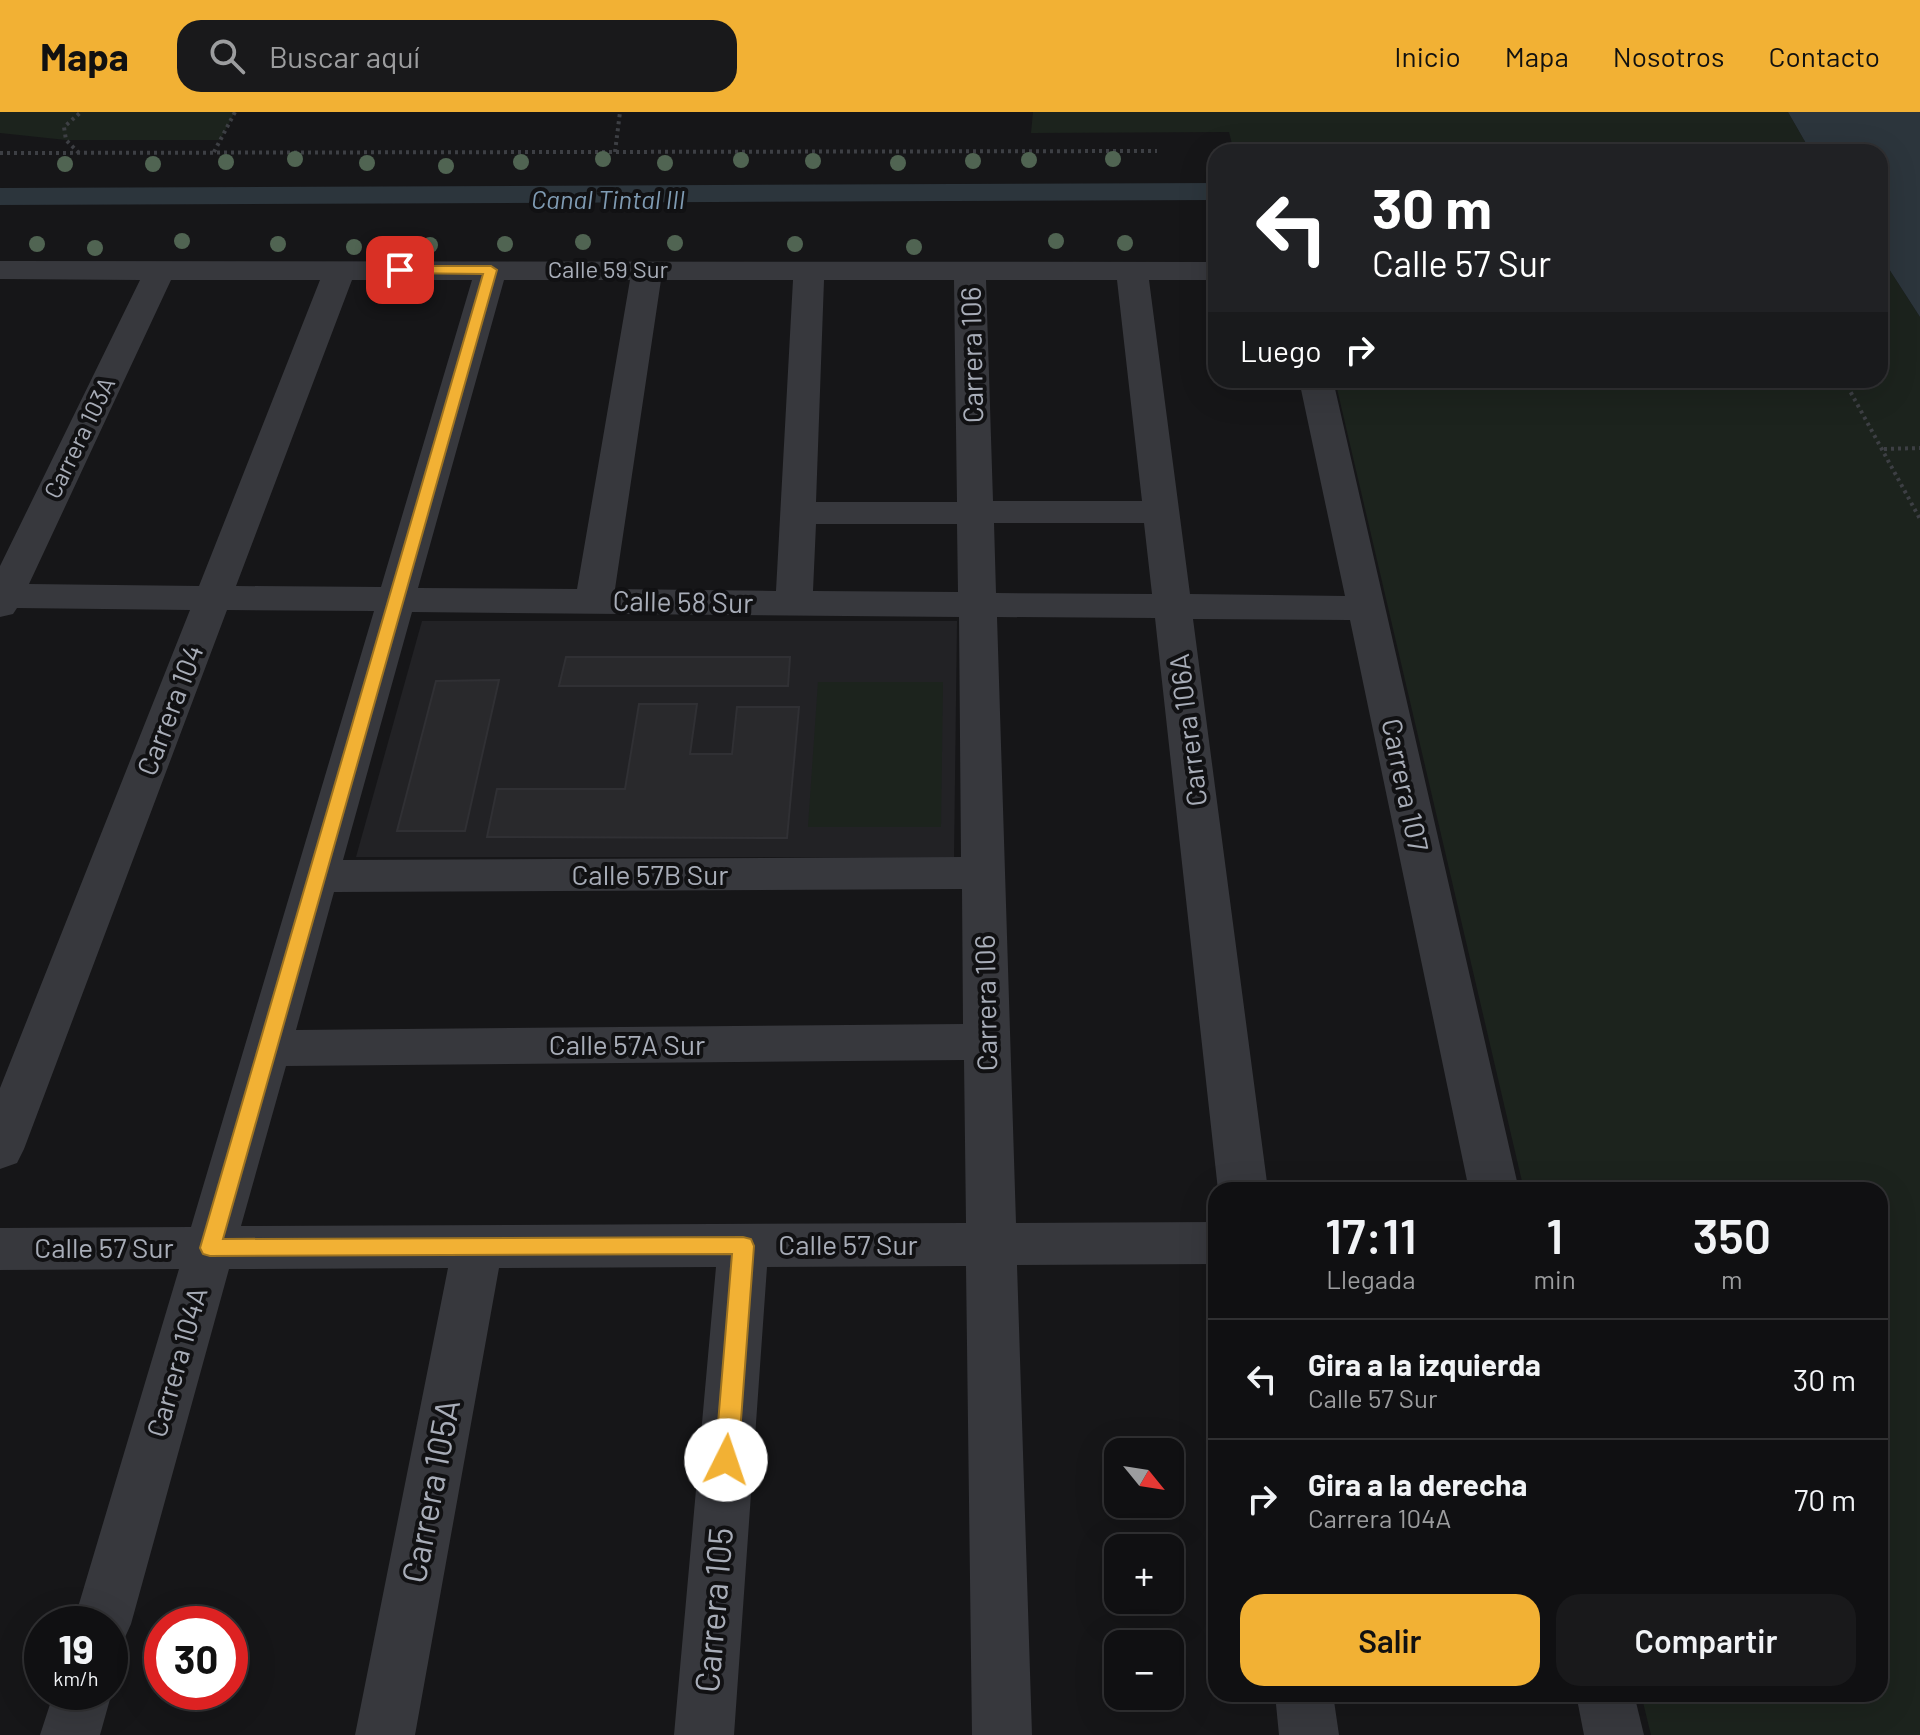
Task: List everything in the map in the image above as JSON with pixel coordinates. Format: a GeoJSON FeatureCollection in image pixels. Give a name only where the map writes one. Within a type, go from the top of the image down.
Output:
{"type":"FeatureCollection","features":[{"type":"Feature","properties":{"kind":"street","name":"Calle 59 Sur"},"geometry":{"type":"LineString","coordinates":[[2,274],[160,270],[1208,271]]}},
{"type":"Feature","properties":{"kind":"street","name":"Carrera 103A"},"geometry":{"type":"LineString","coordinates":[[1,599],[160,270]]}},
{"type":"Feature","properties":{"kind":"street","name":"Carrera 104"},"geometry":{"type":"LineString","coordinates":[[0,1149],[340,270]]}},
{"type":"Feature","properties":{"kind":"street","name":"Carrera 104A"},"geometry":{"type":"LineString","coordinates":[[107,1606],[491,270]]}},
{"type":"Feature","properties":{"kind":"street"},"geometry":{"type":"LineString","coordinates":[[594,601],[647,270]]}},
{"type":"Feature","properties":{"kind":"street"},"geometry":{"type":"LineString","coordinates":[[794,603],[809,270]]}},
{"type":"Feature","properties":{"kind":"street","name":"Carrera 106"},"geometry":{"type":"LineString","coordinates":[[970,271],[1002,1735]]}},
{"type":"Feature","properties":{"kind":"street","name":"Carrera 106A"},"geometry":{"type":"LineString","coordinates":[[1132,271],[1242,1182]]}},
{"type":"Feature","properties":{"kind":"street","name":"Carrera 107"},"geometry":{"type":"LineString","coordinates":[[1318,388],[1492,1182]]}},
{"type":"Feature","properties":{"kind":"street"},"geometry":{"type":"LineString","coordinates":[[798,513],[1161,512]]}},
{"type":"Feature","properties":{"kind":"street","name":"Calle 58 Sur"},"geometry":{"type":"LineString","coordinates":[[1,599],[397,599],[1366,608]]}},
{"type":"Feature","properties":{"kind":"street","name":"Calle 57B Sur"},"geometry":{"type":"LineString","coordinates":[[317,876],[983,873]]}},
{"type":"Feature","properties":{"kind":"street","name":"Calle 57A Sur"},"geometry":{"type":"LineString","coordinates":[[268,1048],[987,1042]]}},
{"type":"Feature","properties":{"kind":"street","name":"Calle 57 Sur"},"geometry":{"type":"LineString","coordinates":[[0,1249],[1208,1243]]}},
{"type":"Feature","properties":{"kind":"street","name":"Carrera 105A"},"geometry":{"type":"LineString","coordinates":[[385,1735],[478,1246]]}},
{"type":"Feature","properties":{"kind":"street","name":"Carrera 105"},"geometry":{"type":"LineString","coordinates":[[704,1735],[743,1246]]}},
{"type":"Feature","properties":{"kind":"street"},"geometry":{"type":"LineString","coordinates":[[1305,1702],[1309,1735]]}},
{"type":"Feature","properties":{"kind":"street"},"geometry":{"type":"LineString","coordinates":[[1607,1702],[1614,1735]]}},
{"type":"Feature","properties":{"kind":"street"},"geometry":{"type":"LineString","coordinates":[[70,1735],[78,1710]]}},
{"type":"Feature","properties":{"kind":"path"},"geometry":{"type":"LineString","coordinates":[[79,153],[66,140],[64,127],[81,112]]}},
{"type":"Feature","properties":{"kind":"path"},"geometry":{"type":"LineString","coordinates":[[213,153],[235,112]]}},
{"type":"Feature","properties":{"kind":"path"},"geometry":{"type":"LineString","coordinates":[[615,152],[620,112]]}},
{"type":"Feature","properties":{"kind":"path"},"geometry":{"type":"LineString","coordinates":[[0,153],[1157,151]]}},
{"type":"Feature","properties":{"kind":"path"},"geometry":{"type":"LineString","coordinates":[[1849,388],[1920,519]]}},
{"type":"Feature","properties":{"kind":"path"},"geometry":{"type":"LineString","coordinates":[[1884,449],[1920,448]]}},
{"type":"Feature","properties":{"kind":"shaded area"},"geometry":{"type":"Polygon","coordinates":[[[0,112],[235,112],[220,140],[66,140],[0,133],[0,112]]]}},
{"type":"Feature","properties":{"kind":"shaded area"},"geometry":{"type":"Polygon","coordinates":[[[1033,112],[1788,112],[1806,144],[1232,144],[1229,132],[1031,133],[1033,112]]]}},
{"type":"Feature","properties":{"kind":"shaded area"},"geometry":{"type":"Polygon","coordinates":[[[1888,267],[1920,317],[1920,1735],[1651,1735],[1643,1702],[1888,1702],[1888,1182],[1522,1182],[1337,388],[1888,388],[1888,267]]]}},
{"type":"Feature","properties":{"kind":"shaded area"},"geometry":{"type":"Polygon","coordinates":[[[422,621],[957,621],[954,857],[356,857],[422,621]]]}},
{"type":"Feature","properties":{"kind":"shaded area"},"geometry":{"type":"Polygon","coordinates":[[[818,682],[943,682],[941,827],[808,827],[818,682]]]}},
{"type":"Feature","properties":{"kind":"water"},"geometry":{"type":"Polygon","coordinates":[[[1788,112],[1920,112],[1920,317],[1888,267],[1888,144],[1806,144],[1788,112]]]}},
{"type":"Feature","properties":{"kind":"water","name":"Canal Tintal III"},"geometry":{"type":"Polygon","coordinates":[[[1208,183],[1208,200],[0,205],[0,188],[1208,183]]]}},
{"type":"Feature","properties":{"kind":"building"},"geometry":{"type":"Polygon","coordinates":[[[566,657],[790,657],[788,686],[559,686],[566,657]]]}},
{"type":"Feature","properties":{"kind":"building"},"geometry":{"type":"Polygon","coordinates":[[[499,680],[465,831],[397,831],[436,681],[499,680]]]}},
{"type":"Feature","properties":{"kind":"building"},"geometry":{"type":"Polygon","coordinates":[[[639,704],[697,704],[690,754],[732,754],[737,707],[799,707],[787,838],[487,837],[497,789],[625,789],[639,704]]]}},
{"type":"Feature","properties":{"kind":"route"},"geometry":{"type":"LineString","coordinates":[[400,270],[491,270],[210,1248],[743,1246],[726,1460]]}}]}
